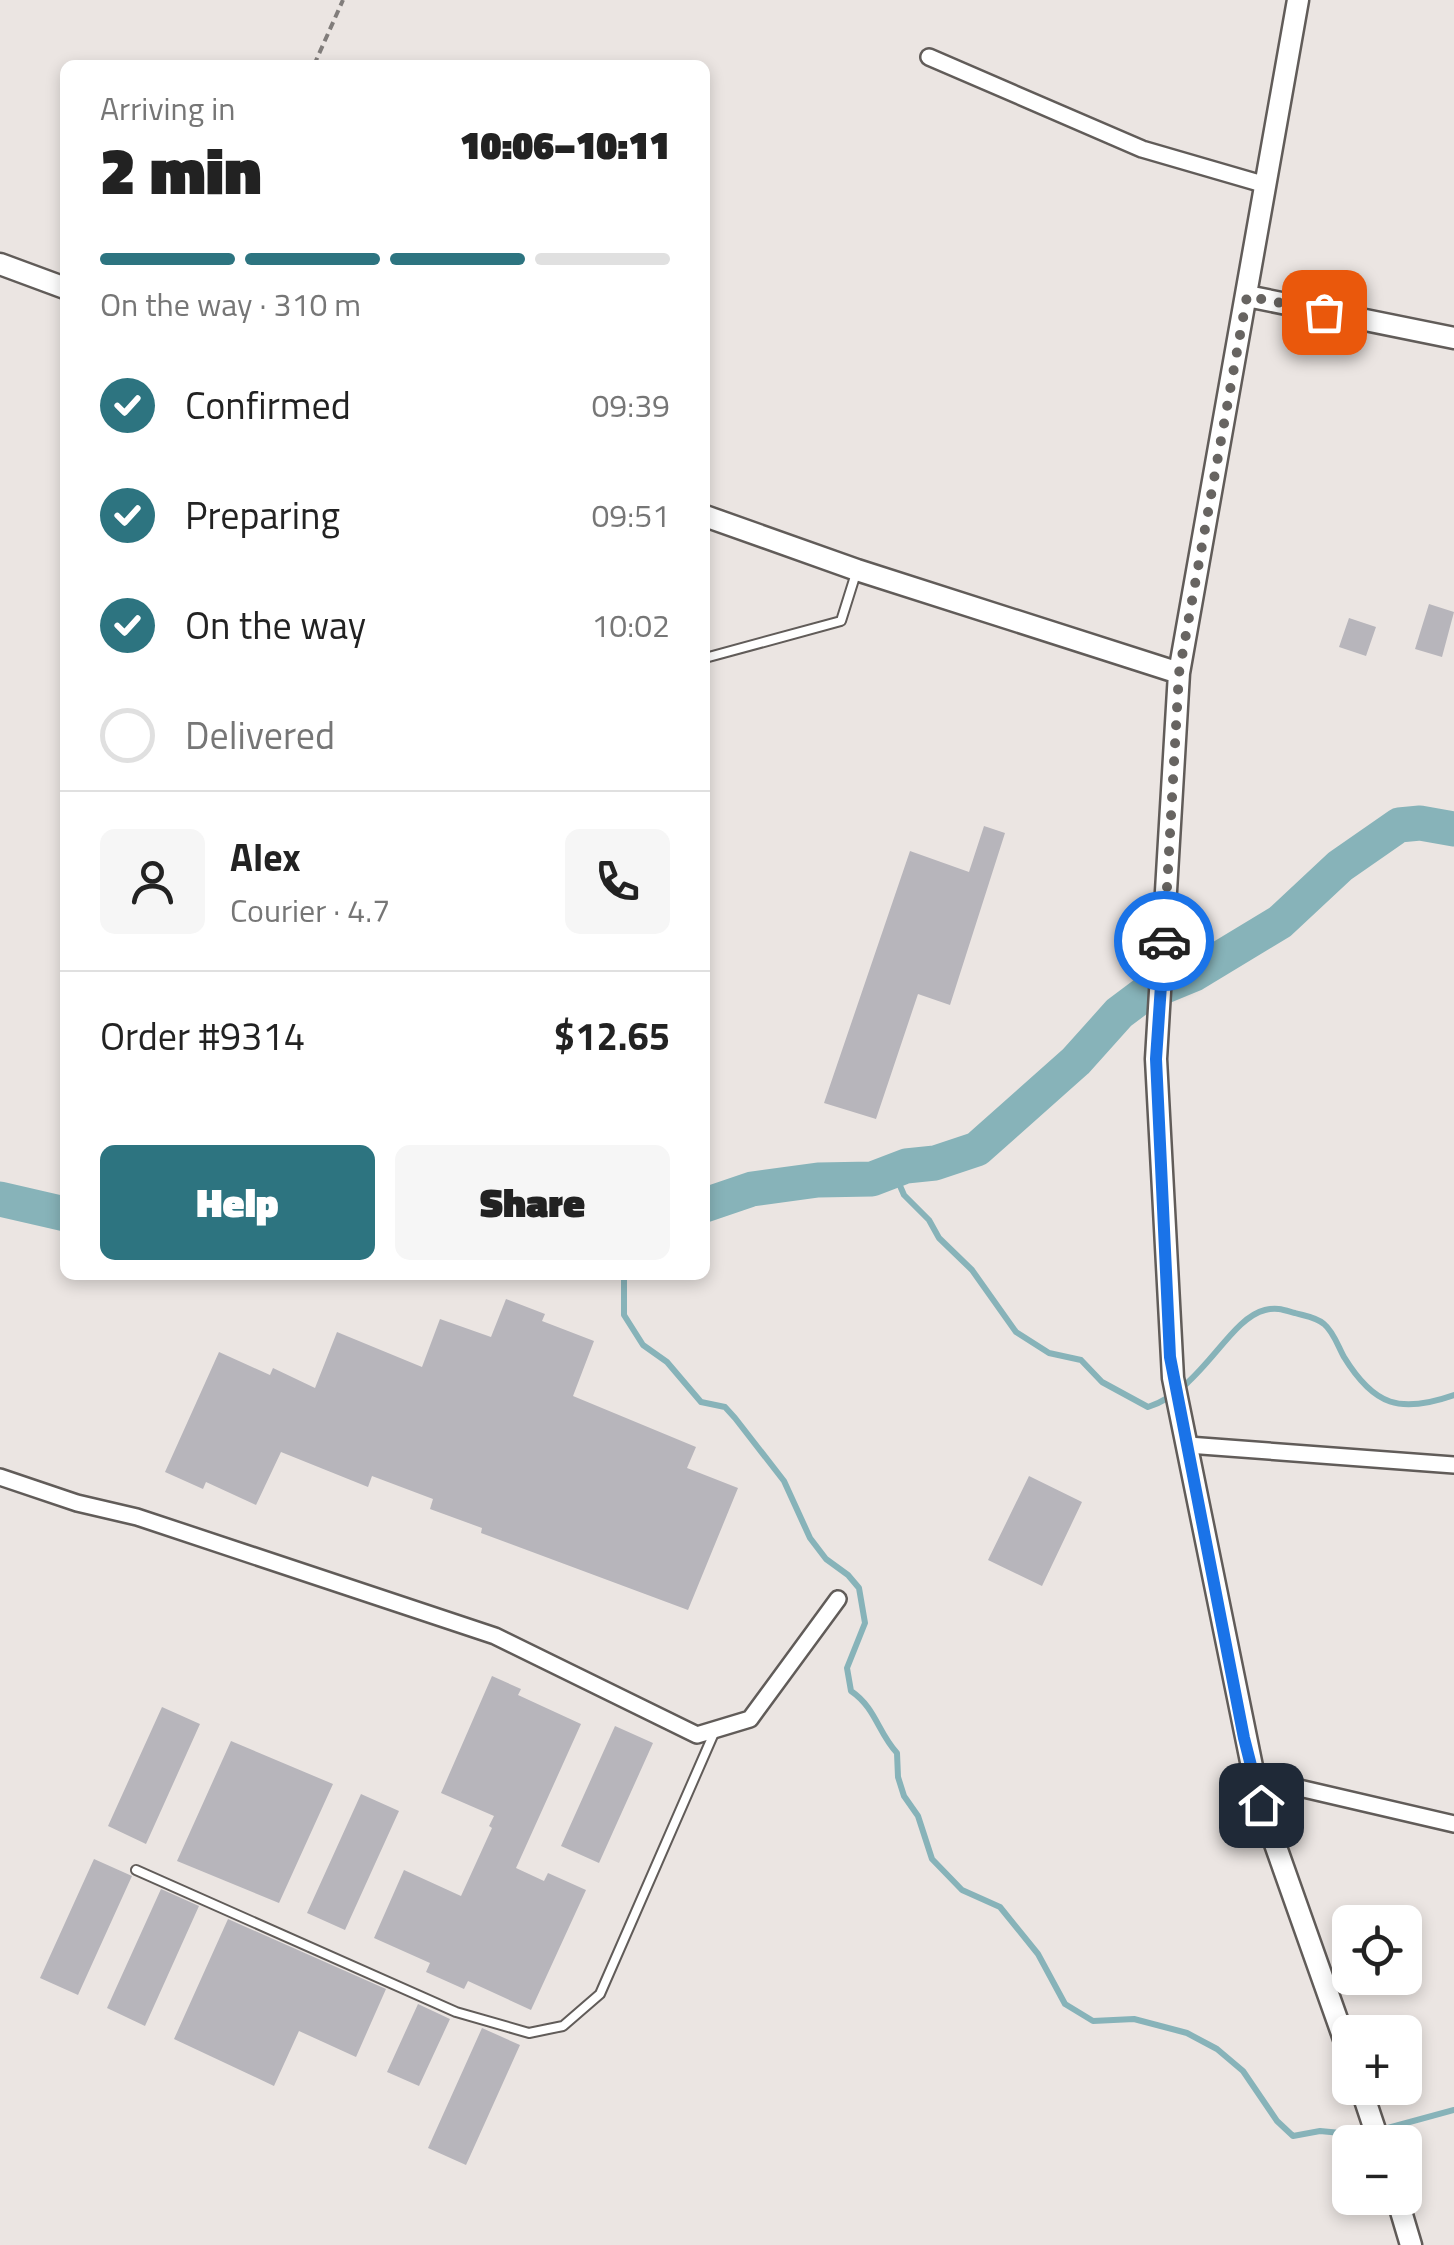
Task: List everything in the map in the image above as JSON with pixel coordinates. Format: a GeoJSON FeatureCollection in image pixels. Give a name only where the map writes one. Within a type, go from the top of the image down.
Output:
{"type":"FeatureCollection","features":[{"type":"Feature","properties":{"kind":"street"},"geometry":{"type":"LineString","coordinates":[[1298,0],[1179,673],[1157,1084],[1173,1378],[1258,1796],[1335,2015]]}},
{"type":"Feature","properties":{"kind":"street"},"geometry":{"type":"LineString","coordinates":[[929,57],[1142,148],[1266,184]]}},
{"type":"Feature","properties":{"kind":"street"},"geometry":{"type":"LineString","coordinates":[[0,264],[60,286]]}},
{"type":"Feature","properties":{"kind":"street"},"geometry":{"type":"LineString","coordinates":[[1247,296],[1454,338]]}},
{"type":"Feature","properties":{"kind":"street"},"geometry":{"type":"LineString","coordinates":[[710,518],[857,570],[1179,673]]}},
{"type":"Feature","properties":{"kind":"street"},"geometry":{"type":"LineString","coordinates":[[1188,1445],[1454,1465]]}},
{"type":"Feature","properties":{"kind":"street"},"geometry":{"type":"LineString","coordinates":[[0,1477],[77,1503],[137,1517],[495,1636],[697,1734],[750,1719],[838,1600]]}},
{"type":"Feature","properties":{"kind":"street"},"geometry":{"type":"LineString","coordinates":[[1258,1796],[1296,1787],[1454,1824]]}},
{"type":"Feature","properties":{"kind":"street"},"geometry":{"type":"LineString","coordinates":[[1401,2215],[1410,2245]]}},
{"type":"Feature","properties":{"kind":"lane"},"geometry":{"type":"LineString","coordinates":[[710,657],[840,621],[857,570]]}},
{"type":"Feature","properties":{"kind":"lane"},"geometry":{"type":"LineString","coordinates":[[136,1870],[456,2012],[528,2033],[564,2026],[600,1994],[716,1729]]}},
{"type":"Feature","properties":{"kind":"path"},"geometry":{"type":"LineString","coordinates":[[316,60],[342,0]]}},
{"type":"Feature","properties":{"kind":"building"},"geometry":{"type":"Polygon","coordinates":[[[1429,604],[1454,612],[1442,657],[1415,649],[1429,604]]]}},
{"type":"Feature","properties":{"kind":"building"},"geometry":{"type":"Polygon","coordinates":[[[1349,618],[1376,627],[1366,656],[1339,647],[1349,618]]]}},
{"type":"Feature","properties":{"kind":"building"},"geometry":{"type":"Polygon","coordinates":[[[984,826],[1005,833],[950,1005],[918,994],[876,1119],[824,1103],[910,851],[969,872],[984,826]]]}},
{"type":"Feature","properties":{"kind":"building"},"geometry":{"type":"Polygon","coordinates":[[[506,1299],[545,1314],[542,1321],[594,1341],[573,1396],[696,1447],[687,1468],[738,1488],[688,1610],[481,1533],[482,1528],[430,1509],[433,1499],[372,1476],[368,1487],[281,1452],[256,1505],[206,1482],[203,1489],[165,1472],[219,1352],[270,1375],[273,1368],[315,1388],[337,1332],[422,1367],[440,1319],[491,1337],[506,1299]]]}},
{"type":"Feature","properties":{"kind":"building"},"geometry":{"type":"Polygon","coordinates":[[[1029,1476],[1082,1502],[1042,1586],[988,1560],[1029,1476]]]}},
{"type":"Feature","properties":{"kind":"building"},"geometry":{"type":"Polygon","coordinates":[[[492,1676],[521,1689],[518,1695],[581,1724],[516,1868],[544,1881],[548,1873],[586,1890],[531,2010],[468,1981],[464,1989],[426,1972],[430,1963],[374,1938],[404,1870],[461,1896],[492,1828],[489,1826],[494,1816],[441,1793],[492,1676]]]}},
{"type":"Feature","properties":{"kind":"building"},"geometry":{"type":"Polygon","coordinates":[[[162,1707],[200,1724],[146,1844],[108,1826],[162,1707]]]}},
{"type":"Feature","properties":{"kind":"building"},"geometry":{"type":"Polygon","coordinates":[[[615,1726],[653,1743],[599,1863],[561,1846],[615,1726]]]}},
{"type":"Feature","properties":{"kind":"building"},"geometry":{"type":"Polygon","coordinates":[[[231,1741],[333,1784],[279,1903],[177,1861],[231,1741]]]}},
{"type":"Feature","properties":{"kind":"building"},"geometry":{"type":"Polygon","coordinates":[[[361,1794],[399,1811],[345,1930],[307,1913],[361,1794]]]}},
{"type":"Feature","properties":{"kind":"building"},"geometry":{"type":"Polygon","coordinates":[[[94,1859],[132,1876],[78,1995],[40,1978],[94,1859]]]}},
{"type":"Feature","properties":{"kind":"building"},"geometry":{"type":"Polygon","coordinates":[[[161,1889],[199,1906],[145,2026],[107,2008],[161,1889]]]}},
{"type":"Feature","properties":{"kind":"building"},"geometry":{"type":"Polygon","coordinates":[[[228,1919],[386,1989],[356,2057],[299,2031],[274,2086],[174,2039],[228,1919]]]}},
{"type":"Feature","properties":{"kind":"building"},"geometry":{"type":"Polygon","coordinates":[[[418,2004],[450,2019],[419,2086],[387,2072],[418,2004]]]}},
{"type":"Feature","properties":{"kind":"building"},"geometry":{"type":"Polygon","coordinates":[[[482,2028],[520,2045],[466,2165],[428,2148],[482,2028]]]}},
{"type":"Feature","properties":{"kind":"waterway"},"geometry":{"type":"LineString","coordinates":[[710,1203],[752,1189],[818,1180],[872,1179],[906,1166],[935,1163],[977,1149],[1076,1061],[1119,1013],[1143,995],[1194,974],[1280,922],[1340,866],[1399,825],[1420,823],[1454,829]]}},
{"type":"Feature","properties":{"kind":"waterway"},"geometry":{"type":"LineString","coordinates":[[894,1172],[904,1195],[972,1270],[1016,1332],[1049,1353],[1081,1360],[1102,1382],[1148,1407],[1184,1386],[1239,1326],[1252,1316],[1273,1309],[1324,1324],[1355,1373],[1378,1396],[1390,1402],[1418,1404],[1454,1395]]}},
{"type":"Feature","properties":{"kind":"waterway"},"geometry":{"type":"LineString","coordinates":[[0,1199],[60,1213]]}},
{"type":"Feature","properties":{"kind":"waterway"},"geometry":{"type":"LineString","coordinates":[[624,1280],[624,1315],[643,1345],[667,1362],[701,1402],[725,1407],[735,1418],[784,1481],[810,1538],[826,1559],[859,1588],[865,1623],[847,1668],[851,1691],[866,1705],[897,1753],[904,1796],[918,1816],[932,1859],[962,1890],[1000,1907],[1038,1954],[1065,2004],[1093,2021],[1134,2019],[1187,2033],[1217,2049],[1243,2071],[1277,2121],[1293,2136],[1320,2131],[1362,2135],[1454,2110]]}},
{"type":"Feature","properties":{"kind":"way so far"},"geometry":{"type":"LineString","coordinates":[[1164,941],[1179,673],[1247,296],[1324,312]]}},
{"type":"Feature","properties":{"kind":"route"},"geometry":{"type":"LineString","coordinates":[[1164,941],[1156,1059],[1170,1357],[1244,1738],[1261,1805]]}}]}
